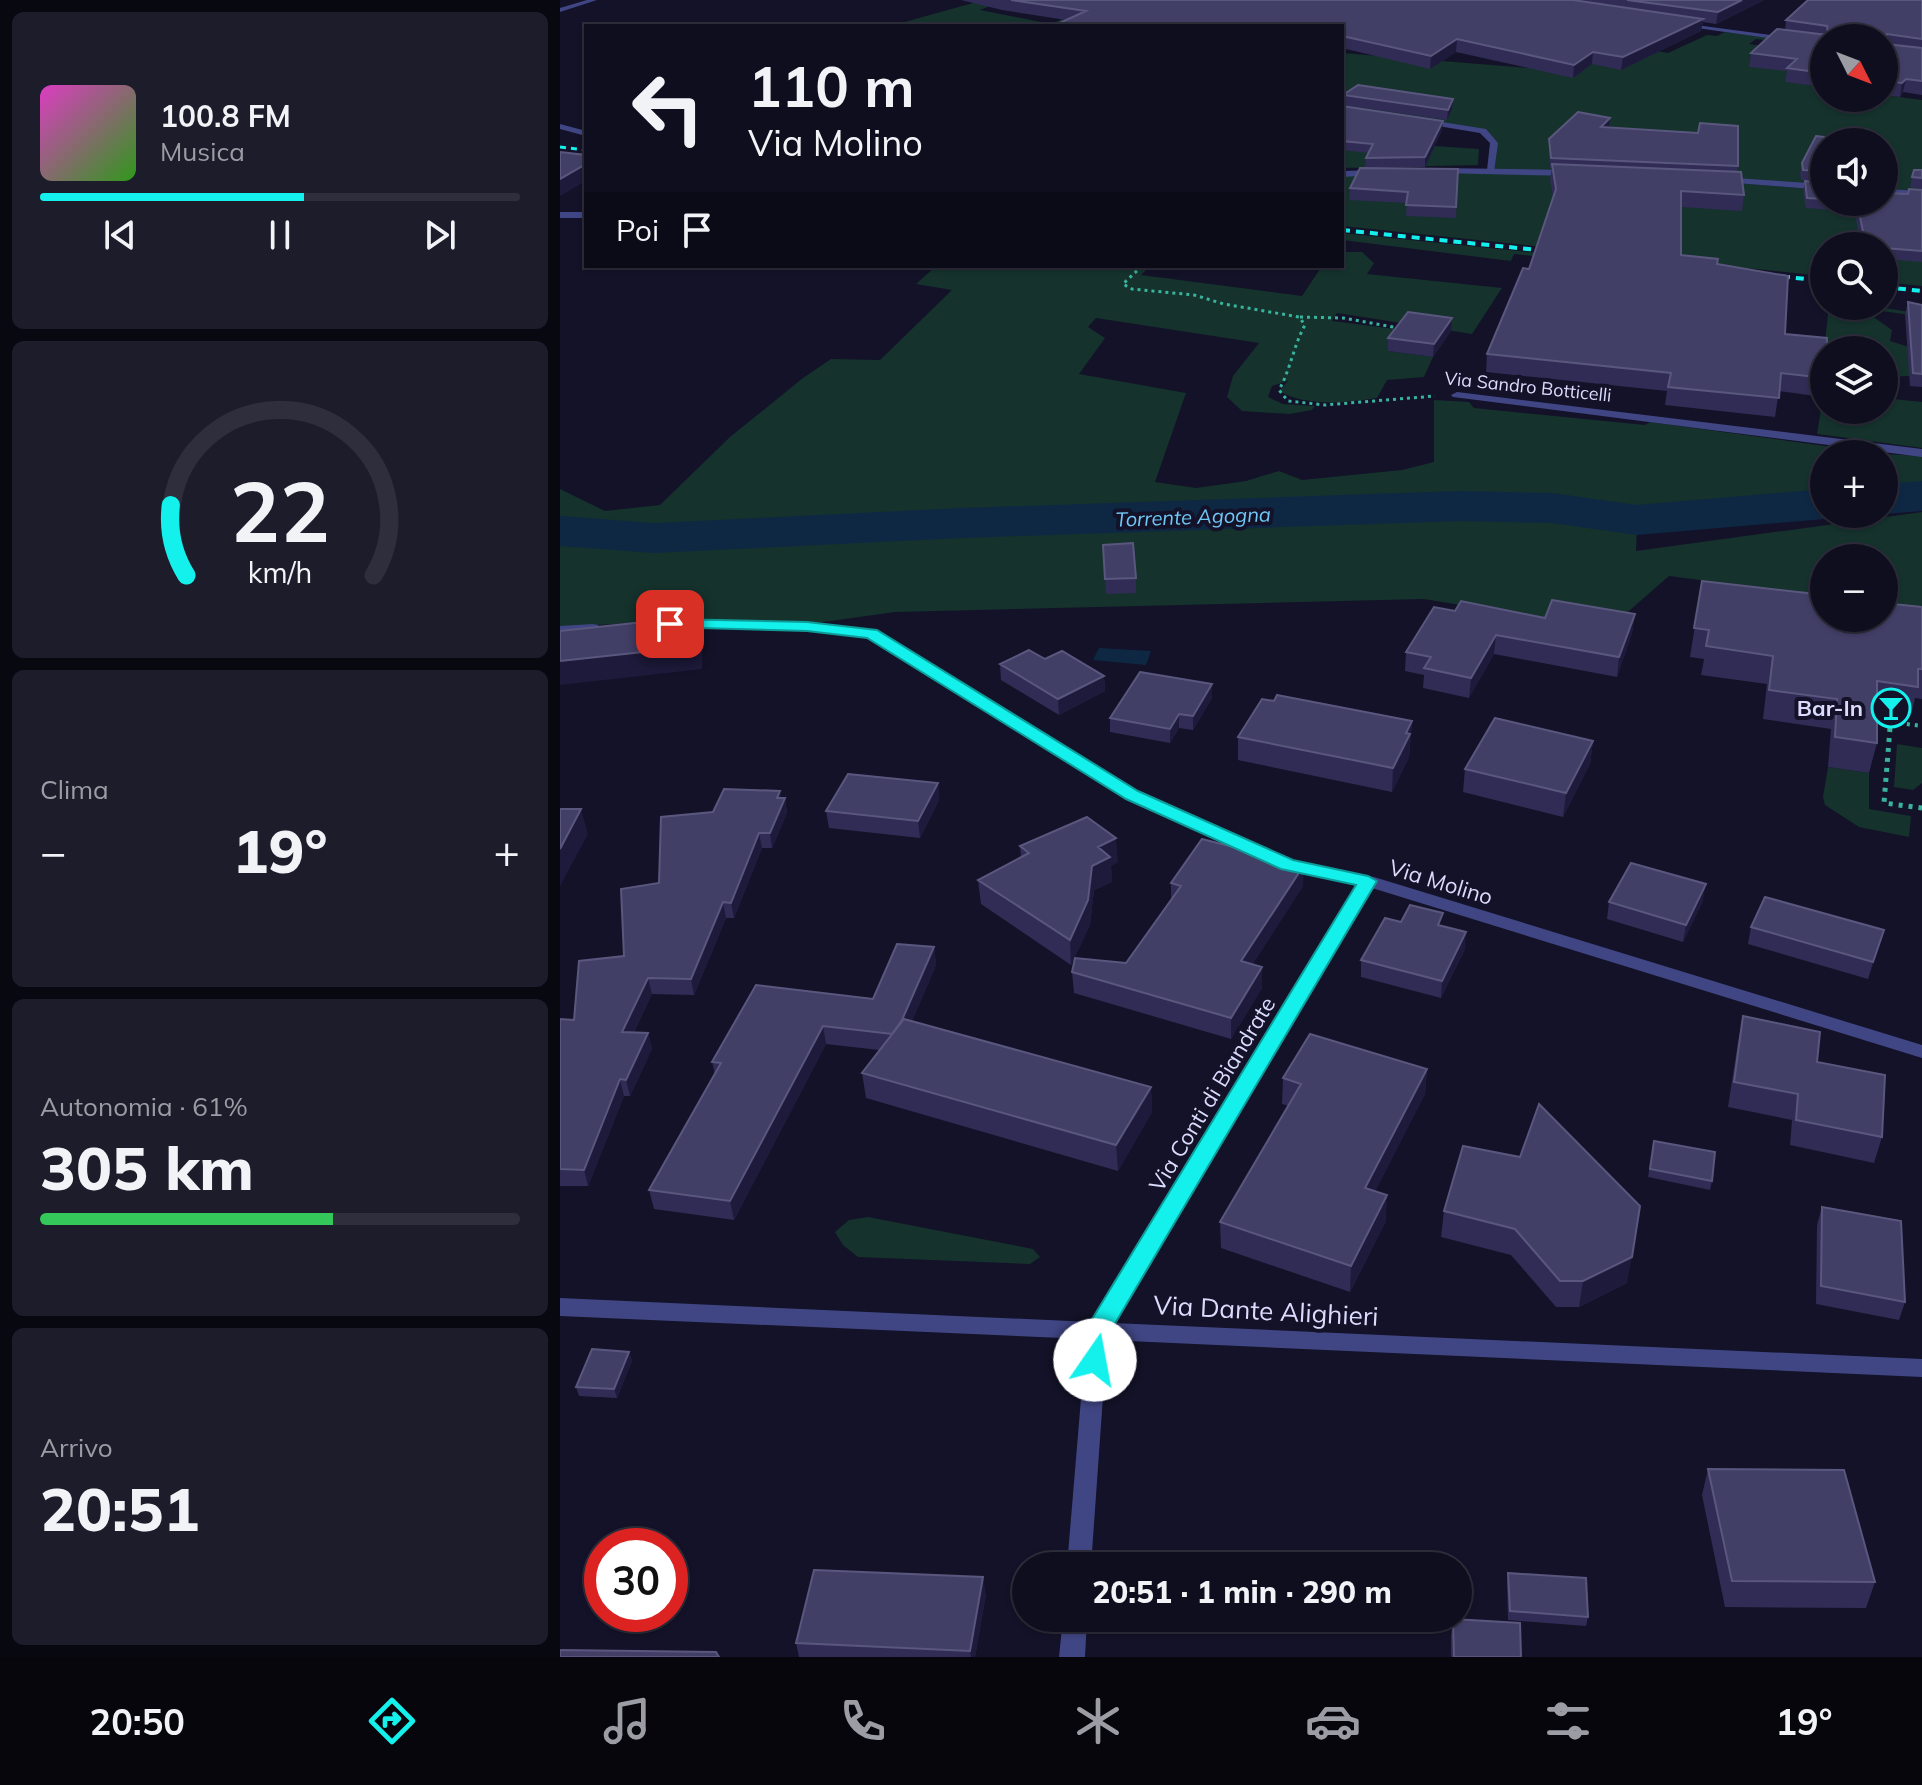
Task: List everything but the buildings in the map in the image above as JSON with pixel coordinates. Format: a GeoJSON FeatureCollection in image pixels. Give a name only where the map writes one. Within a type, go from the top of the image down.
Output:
{"type":"FeatureCollection","features":[{"type":"Feature","properties":{"kind":"street"},"geometry":{"type":"LineString","coordinates":[[560,10],[594,0]]}},
{"type":"Feature","properties":{"kind":"street"},"geometry":{"type":"LineString","coordinates":[[1674,23],[1810,42]]}},
{"type":"Feature","properties":{"kind":"street"},"geometry":{"type":"LineString","coordinates":[[1408,119],[1483,131],[1494,143],[1491,170]]}},
{"type":"Feature","properties":{"kind":"street"},"geometry":{"type":"LineString","coordinates":[[560,126],[584,133]]}},
{"type":"Feature","properties":{"kind":"street"},"geometry":{"type":"LineString","coordinates":[[1428,171],[1581,174]]}},
{"type":"Feature","properties":{"kind":"street"},"geometry":{"type":"LineString","coordinates":[[1344,174],[1384,172]]}},
{"type":"Feature","properties":{"kind":"street"},"geometry":{"type":"LineString","coordinates":[[1716,179],[1810,186]]}},
{"type":"Feature","properties":{"kind":"street"},"geometry":{"type":"LineString","coordinates":[[1898,193],[1922,194]]}},
{"type":"Feature","properties":{"kind":"street"},"geometry":{"type":"LineString","coordinates":[[560,215],[584,215]]}},
{"type":"Feature","properties":{"kind":"street","name":"Via Sandro Botticelli"},"geometry":{"type":"LineString","coordinates":[[1457,395],[1922,453]]}},
{"type":"Feature","properties":{"kind":"street","name":"Via Molino"},"geometry":{"type":"LineString","coordinates":[[670,624],[807,626],[871,633],[1132,795],[1288,865],[1368,881],[1922,1052]]}},
{"type":"Feature","properties":{"kind":"street"},"geometry":{"type":"LineString","coordinates":[[560,630],[607,628]]}},
{"type":"Feature","properties":{"kind":"street","name":"Via Conti di Biandrate"},"geometry":{"type":"LineString","coordinates":[[1097,1331],[1368,881]]}},
{"type":"Feature","properties":{"kind":"street","name":"Via Dante Alighieri"},"geometry":{"type":"LineString","coordinates":[[560,1307],[1922,1368]]}},
{"type":"Feature","properties":{"kind":"street"},"geometry":{"type":"LineString","coordinates":[[1080,1552],[1097,1331]]}},
{"type":"Feature","properties":{"kind":"street"},"geometry":{"type":"LineString","coordinates":[[1072,1657],[1074,1632]]}},
{"type":"Feature","properties":{"kind":"path"},"geometry":{"type":"LineString","coordinates":[[1140,268],[1123,284],[1132,289],[1194,295],[1224,304],[1299,317],[1343,318],[1399,328]]}},
{"type":"Feature","properties":{"kind":"path","name":"Via Sandro Botticelli"},"geometry":{"type":"LineString","coordinates":[[1299,317],[1305,325],[1294,345],[1292,367],[1279,390],[1288,401],[1325,405],[1457,395]]}},
{"type":"Feature","properties":{"kind":"path"},"geometry":{"type":"LineString","coordinates":[[1891,713],[1884,803],[1922,808]]}},
{"type":"Feature","properties":{"kind":"path"},"geometry":{"type":"LineString","coordinates":[[1891,722],[1922,726]]}},
{"type":"Feature","properties":{"kind":"green space"},"geometry":{"type":"Polygon","coordinates":[[[984,0],[1004,1],[980,10],[1051,24],[897,24],[984,0]]]}},
{"type":"Feature","properties":{"kind":"green space"},"geometry":{"type":"Polygon","coordinates":[[[1012,1],[1131,3],[1181,19],[1170,24],[1051,24],[1077,12],[1049,7],[1031,14],[1021,12],[1038,5],[1012,1]]]}},
{"type":"Feature","properties":{"kind":"green space"},"geometry":{"type":"Polygon","coordinates":[[[1725,32],[1810,43],[1810,46],[1756,39],[1749,44],[1769,47],[1794,72],[1810,80],[1810,112],[1898,112],[1898,97],[1922,100],[1922,194],[1898,193],[1898,128],[1810,128],[1810,186],[1491,170],[1494,143],[1483,131],[1344,110],[1344,53],[1529,68],[1598,40],[1668,53],[1707,35],[1717,36],[1725,32]]]}},
{"type":"Feature","properties":{"kind":"green space"},"geometry":{"type":"Polygon","coordinates":[[[1344,131],[1429,156],[1435,146],[1479,149],[1478,165],[1344,168],[1344,131]]]}},
{"type":"Feature","properties":{"kind":"green space"},"geometry":{"type":"Polygon","coordinates":[[[1474,173],[1702,180],[1810,189],[1810,216],[1898,216],[1898,201],[1922,198],[1922,286],[1898,283],[1898,232],[1810,232],[1810,275],[1344,226],[1344,176],[1474,173]]]}},
{"type":"Feature","properties":{"kind":"green space"},"geometry":{"type":"Polygon","coordinates":[[[1344,233],[1587,258],[1588,262],[1514,254],[1511,261],[1344,240],[1344,233]]]}},
{"type":"Feature","properties":{"kind":"green space"},"geometry":{"type":"Polygon","coordinates":[[[1344,252],[1362,252],[1374,263],[1367,274],[1502,288],[1472,334],[1337,313],[1332,321],[1403,330],[1388,351],[1433,357],[1424,377],[1387,380],[1377,398],[1340,402],[1302,400],[1279,391],[1288,381],[1272,386],[1268,397],[1283,404],[1315,406],[1312,410],[1290,414],[1242,411],[1227,397],[1233,376],[1259,343],[1096,318],[1088,327],[1105,338],[1079,374],[1186,393],[1155,482],[1196,488],[1246,481],[1279,471],[1302,480],[1402,470],[1434,462],[1434,400],[1469,402],[1474,408],[1645,425],[1650,422],[1810,444],[1810,503],[1636,517],[1552,507],[1461,505],[961,521],[653,536],[560,529],[560,489],[605,511],[660,505],[730,437],[831,359],[880,360],[952,290],[916,284],[934,268],[1148,268],[1141,275],[1302,296],[1321,268],[1344,268],[1344,252]]]}},
{"type":"Feature","properties":{"kind":"green space"},"geometry":{"type":"Polygon","coordinates":[[[1898,310],[1922,314],[1922,329],[1906,327],[1911,315],[1898,313],[1898,310]]]}},
{"type":"Feature","properties":{"kind":"green space"},"geometry":{"type":"Polygon","coordinates":[[[1827,320],[1878,320],[1892,330],[1891,336],[1826,336],[1827,320]]]}},
{"type":"Feature","properties":{"kind":"green space"},"geometry":{"type":"Polygon","coordinates":[[[1898,344],[1922,351],[1910,376],[1898,376],[1898,344]]]}},
{"type":"Feature","properties":{"kind":"green space"},"geometry":{"type":"Polygon","coordinates":[[[1898,399],[1922,402],[1922,448],[1898,445],[1898,440],[1862,440],[1817,434],[1819,424],[1898,424],[1898,399]]]}},
{"type":"Feature","properties":{"kind":"green space"},"geometry":{"type":"Polygon","coordinates":[[[1898,455],[1922,456],[1922,494],[1898,496],[1898,455]]]}},
{"type":"Feature","properties":{"kind":"green space"},"geometry":{"type":"Polygon","coordinates":[[[1461,509],[1551,511],[1637,523],[1636,551],[1810,527],[1898,528],[1898,515],[1922,512],[1922,608],[1898,605],[1898,544],[1810,544],[1810,594],[1669,576],[1622,617],[1614,630],[1424,599],[895,612],[809,624],[671,621],[560,627],[560,534],[652,541],[1461,509]]]}},
{"type":"Feature","properties":{"kind":"green space"},"geometry":{"type":"Polygon","coordinates":[[[1897,744],[1922,748],[1922,783],[1913,790],[1894,787],[1897,744]]]}},
{"type":"Feature","properties":{"kind":"green space"},"geometry":{"type":"Polygon","coordinates":[[[1828,767],[1869,773],[1869,809],[1911,816],[1909,837],[1859,827],[1825,805],[1823,797],[1828,767]]]}},
{"type":"Feature","properties":{"kind":"green space"},"geometry":{"type":"Polygon","coordinates":[[[868,1217],[1033,1249],[1040,1257],[1030,1264],[858,1257],[843,1245],[835,1232],[849,1220],[868,1217]]]}},
{"type":"Feature","properties":{"kind":"water"},"geometry":{"type":"Polygon","coordinates":[[[1099,648],[1151,651],[1146,665],[1093,660],[1099,648]]]}},
{"type":"Feature","properties":{"kind":"waterway","name":"Torrente Agogna"},"geometry":{"type":"LineString","coordinates":[[1898,498],[1922,496]]}},
{"type":"Feature","properties":{"kind":"waterway","name":"Torrente Agogna"},"geometry":{"type":"LineString","coordinates":[[560,531],[654,538],[962,523],[1461,506],[1552,508],[1637,520],[1810,505]]}},
{"type":"Feature","properties":{"kind":"railway"},"geometry":{"type":"LineString","coordinates":[[560,147],[584,150]]}},
{"type":"Feature","properties":{"kind":"railway"},"geometry":{"type":"LineString","coordinates":[[1344,230],[1557,252]]}},
{"type":"Feature","properties":{"kind":"railway"},"geometry":{"type":"LineString","coordinates":[[1768,275],[1810,280]]}},
{"type":"Feature","properties":{"kind":"railway"},"geometry":{"type":"LineString","coordinates":[[1898,288],[1922,291]]}},
{"type":"Feature","properties":{"kind":"place","name":"Bar-In"},"geometry":{"type":"Point","coordinates":[1891,708]}},
{"type":"Feature","properties":{"kind":"route"},"geometry":{"type":"LineString","coordinates":[[670,624],[807,626],[871,633],[1132,795],[1288,865],[1368,881],[1097,1331],[1095,1360]]}}]}
